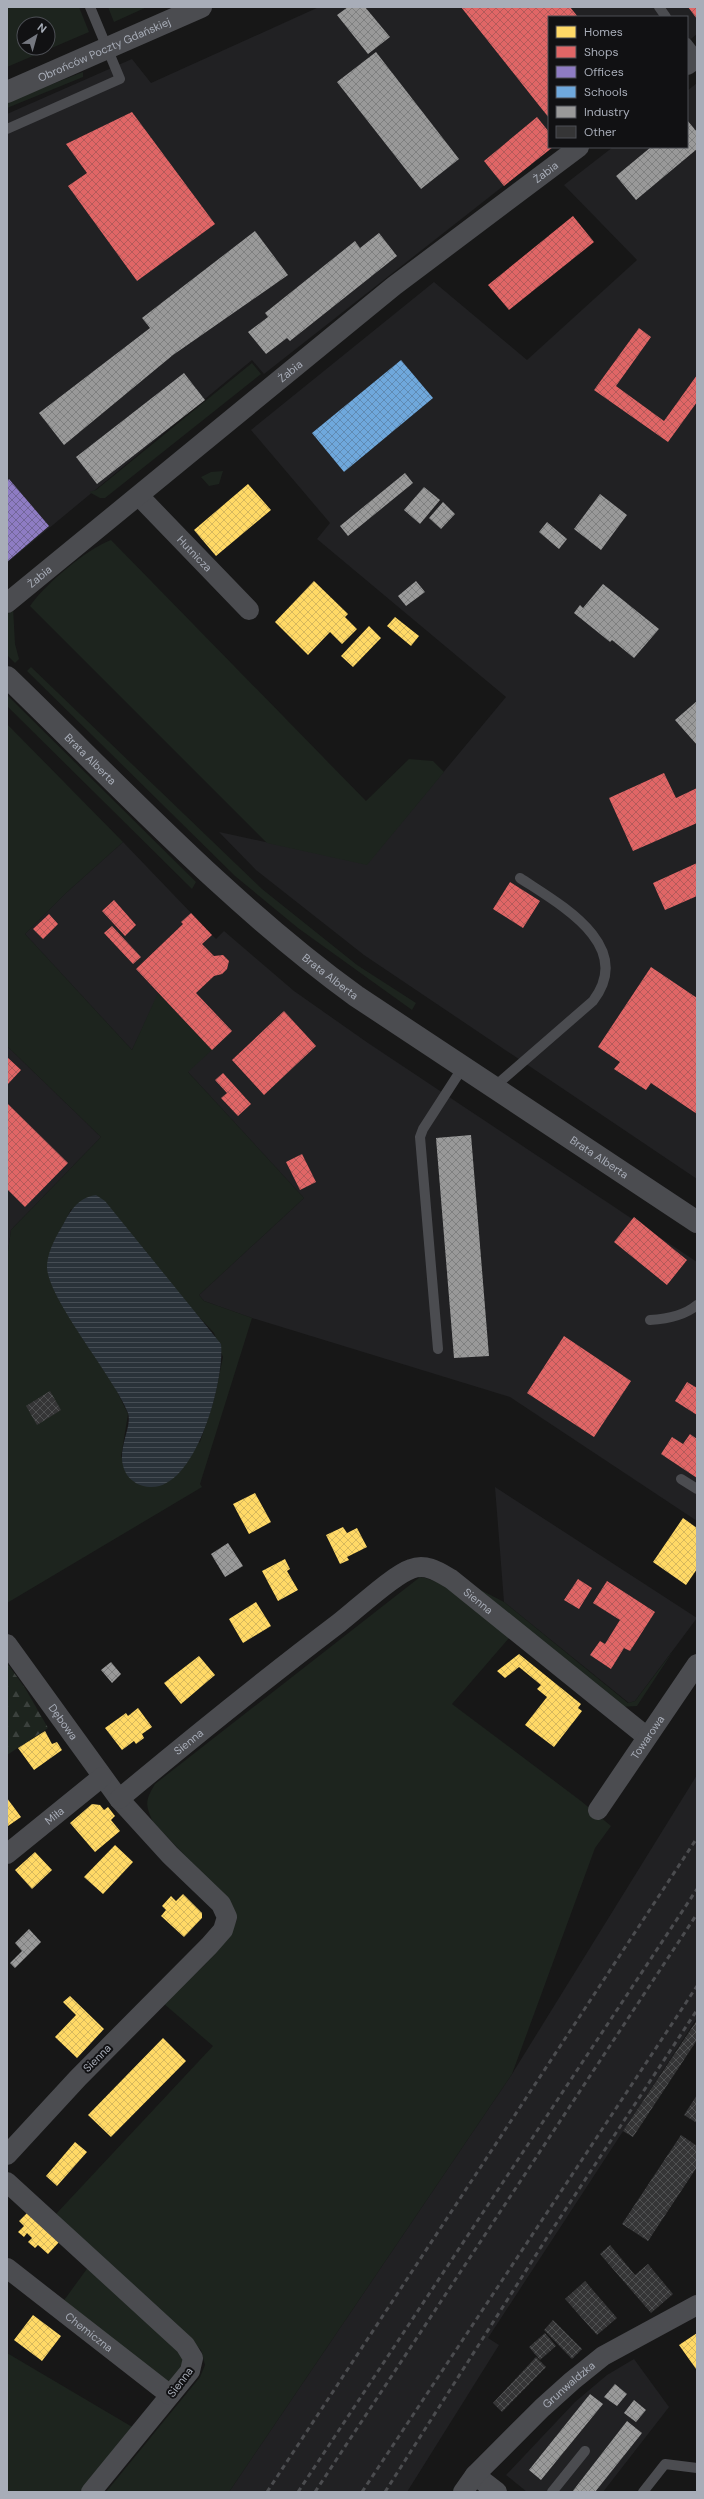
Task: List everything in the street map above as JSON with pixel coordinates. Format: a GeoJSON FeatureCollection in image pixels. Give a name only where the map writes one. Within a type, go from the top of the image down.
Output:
{"type":"FeatureCollection","features":[{"type":"Feature","properties":{"kind":"street","name":"Obrońców Poczty Gdańskiej"},"geometry":{"type":"LineString","coordinates":[[7,92],[201,7]]}},
{"type":"Feature","properties":{"kind":"street"},"geometry":{"type":"LineString","coordinates":[[688,64],[697,57]]}},
{"type":"Feature","properties":{"kind":"street","name":"Żabia"},"geometry":{"type":"LineString","coordinates":[[7,603],[394,286],[578,148]]}},
{"type":"Feature","properties":{"kind":"street","name":"Hutnicza"},"geometry":{"type":"LineString","coordinates":[[139,496],[249,610]]}},
{"type":"Feature","properties":{"kind":"street","name":"Brata Alberta"},"geometry":{"type":"LineString","coordinates":[[7,677],[231,895],[340,984],[697,1222]]}},
{"type":"Feature","properties":{"kind":"street","name":"Sienna"},"geometry":{"type":"LineString","coordinates":[[7,2155],[78,2078],[209,1946],[226,1924],[227,1917],[221,1904],[170,1855],[119,1799],[307,1647],[391,1582],[411,1569],[417,1567],[435,1570],[451,1579],[647,1737]]}},
{"type":"Feature","properties":{"kind":"street","name":"Dębowa"},"geometry":{"type":"LineString","coordinates":[[7,1644],[119,1799]]}},
{"type":"Feature","properties":{"kind":"street","name":"Towarowa"},"geometry":{"type":"LineString","coordinates":[[598,1810],[697,1664]]}},
{"type":"Feature","properties":{"kind":"street","name":"Miła"},"geometry":{"type":"LineString","coordinates":[[7,1854],[102,1777]]}},
{"type":"Feature","properties":{"kind":"street","name":"Sienna"},"geometry":{"type":"LineString","coordinates":[[7,2182],[190,2351],[193,2365],[190,2371],[91,2492]]}},
{"type":"Feature","properties":{"kind":"street","name":"Chemiczna"},"geometry":{"type":"LineString","coordinates":[[7,2268],[170,2395]]}},
{"type":"Feature","properties":{"kind":"street","name":"Grunwaldzka"},"geometry":{"type":"LineString","coordinates":[[463,2492],[475,2474],[542,2408],[603,2356],[697,2305]]}},
{"type":"Feature","properties":{"kind":"street"},"geometry":{"type":"LineString","coordinates":[[475,2474],[497,2492]]}},
{"type":"Feature","properties":{"kind":"lane"},"geometry":{"type":"LineString","coordinates":[[7,129],[118,81],[120,75],[90,7]]}},
{"type":"Feature","properties":{"kind":"lane"},"geometry":{"type":"LineString","coordinates":[[659,7],[665,16]]}},
{"type":"Feature","properties":{"kind":"lane"},"geometry":{"type":"LineString","coordinates":[[688,44],[697,57]]}},
{"type":"Feature","properties":{"kind":"lane"},"geometry":{"type":"LineString","coordinates":[[494,1088],[593,1001],[600,993],[604,980],[603,957],[600,944],[588,928],[573,913],[520,878]]}},
{"type":"Feature","properties":{"kind":"lane"},"geometry":{"type":"LineString","coordinates":[[438,1349],[420,1137],[423,1129],[463,1067]]}},
{"type":"Feature","properties":{"kind":"lane"},"geometry":{"type":"LineString","coordinates":[[650,1320],[666,1319],[691,1310],[697,1305]]}},
{"type":"Feature","properties":{"kind":"lane"},"geometry":{"type":"LineString","coordinates":[[681,1479],[697,1489]]}},
{"type":"Feature","properties":{"kind":"lane"},"geometry":{"type":"LineString","coordinates":[[552,2492],[586,2451]]}},
{"type":"Feature","properties":{"kind":"lane"},"geometry":{"type":"LineString","coordinates":[[643,2492],[665,2464],[697,2468]]}},
{"type":"Feature","properties":{"kind":"shaded area"},"geometry":{"type":"Polygon","coordinates":[[[319,7],[697,7],[697,34],[688,41],[688,16],[548,16],[548,148],[552,148],[264,374],[252,360],[7,563],[7,114],[132,59],[151,83],[319,7]]]}},
{"type":"Feature","properties":{"kind":"shaded area"},"geometry":{"type":"Polygon","coordinates":[[[697,83],[697,1179],[364,955],[256,870],[219,832],[367,864],[506,697],[317,539],[330,523],[251,430],[434,282],[527,360],[637,260],[564,185],[612,148],[688,148],[688,90],[697,83]]]}},
{"type":"Feature","properties":{"kind":"shaded area"},"geometry":{"type":"Polygon","coordinates":[[[123,842],[216,939],[224,931],[294,991],[368,1043],[697,1262],[697,1521],[510,1397],[252,1318],[204,1301],[199,1295],[304,1198],[188,1072],[159,993],[132,1050],[25,934],[66,893],[123,842]]]}},
{"type":"Feature","properties":{"kind":"shaded area"},"geometry":{"type":"Polygon","coordinates":[[[7,1046],[101,1137],[11,1230],[7,1258],[7,1046]]]}},
{"type":"Feature","properties":{"kind":"shaded area"},"geometry":{"type":"Polygon","coordinates":[[[96,1195],[105,1201],[221,1344],[221,1360],[218,1382],[204,1430],[194,1452],[181,1471],[166,1483],[150,1487],[137,1484],[131,1480],[123,1467],[122,1450],[128,1426],[128,1413],[110,1379],[68,1316],[49,1279],[47,1265],[51,1248],[70,1213],[77,1204],[85,1198],[96,1195]]]}},
{"type":"Feature","properties":{"kind":"shaded area"},"geometry":{"type":"Polygon","coordinates":[[[495,1487],[697,1618],[635,1701],[629,1703],[504,1602],[495,1487]]]}},
{"type":"Feature","properties":{"kind":"shaded area"},"geometry":{"type":"Polygon","coordinates":[[[697,1775],[697,2018],[488,2338],[499,2345],[407,2492],[229,2492],[512,2074],[697,1775]]]}},
{"type":"Feature","properties":{"kind":"shaded area"},"geometry":{"type":"Polygon","coordinates":[[[634,2359],[669,2407],[603,2492],[527,2492],[506,2475],[575,2402],[607,2375],[634,2359]]]}},
{"type":"Feature","properties":{"kind":"green space"},"geometry":{"type":"Polygon","coordinates":[[[7,7],[79,7],[89,32],[56,46],[56,16],[16,16],[16,56],[33,56],[7,67],[7,7]]]}},
{"type":"Feature","properties":{"kind":"green space"},"geometry":{"type":"Polygon","coordinates":[[[108,7],[147,7],[114,22],[108,7]]]}},
{"type":"Feature","properties":{"kind":"green space"},"geometry":{"type":"Polygon","coordinates":[[[83,72],[83,77],[7,108],[7,102],[83,72]]]}},
{"type":"Feature","properties":{"kind":"green space"},"geometry":{"type":"Polygon","coordinates":[[[252,363],[261,374],[105,498],[100,498],[89,492],[96,490],[252,363]]]}},
{"type":"Feature","properties":{"kind":"green space"},"geometry":{"type":"Polygon","coordinates":[[[223,471],[219,484],[209,486],[201,477],[211,472],[223,471]]]}},
{"type":"Feature","properties":{"kind":"green space"},"geometry":{"type":"Polygon","coordinates":[[[111,540],[366,801],[409,759],[433,761],[444,772],[367,865],[267,843],[30,606],[37,597],[67,568],[90,551],[111,540]]]}},
{"type":"Feature","properties":{"kind":"green space"},"geometry":{"type":"Polygon","coordinates":[[[13,607],[15,644],[19,659],[15,663],[7,655],[7,615],[13,607]]]}},
{"type":"Feature","properties":{"kind":"green space"},"geometry":{"type":"Polygon","coordinates":[[[31,667],[262,889],[357,965],[416,1003],[412,1010],[298,928],[235,876],[27,671],[31,667]]]}},
{"type":"Feature","properties":{"kind":"green space"},"geometry":{"type":"Polygon","coordinates":[[[7,695],[196,882],[192,889],[7,706],[7,695]]]}},
{"type":"Feature","properties":{"kind":"green space"},"geometry":{"type":"Polygon","coordinates":[[[7,724],[123,842],[66,893],[25,934],[132,1050],[158,993],[212,1050],[188,1072],[304,1198],[199,1295],[204,1301],[252,1318],[200,1484],[202,1487],[7,1603],[7,1258],[11,1230],[101,1137],[7,1046],[7,724]],[[71,1209],[50,1254],[128,1414],[121,1457],[200,1442],[214,1400],[223,1357],[214,1333],[188,1305],[71,1209]]]}},
{"type":"Feature","properties":{"kind":"green space"},"geometry":{"type":"Polygon","coordinates":[[[420,1577],[443,1585],[455,1593],[509,1638],[452,1704],[581,1801],[611,1826],[595,1848],[512,2074],[229,2492],[106,2492],[200,2377],[205,2365],[201,2350],[56,2214],[213,2046],[163,2003],[214,1955],[231,1932],[237,1920],[231,1904],[153,1822],[147,1807],[149,1795],[155,1784],[420,1577]]]}},
{"type":"Feature","properties":{"kind":"green space"},"geometry":{"type":"Polygon","coordinates":[[[469,1584],[504,1602],[628,1703],[635,1701],[673,1651],[637,1706],[619,1707],[469,1584]]]}},
{"type":"Feature","properties":{"kind":"green space"},"geometry":{"type":"Polygon","coordinates":[[[7,1663],[25,1688],[48,1728],[7,1755],[7,1663]]]}},
{"type":"Feature","properties":{"kind":"green space"},"geometry":{"type":"Polygon","coordinates":[[[89,2266],[178,2348],[185,2364],[171,2387],[62,2303],[89,2266]]]}},
{"type":"Feature","properties":{"kind":"green space"},"geometry":{"type":"Polygon","coordinates":[[[7,2353],[134,2428],[80,2492],[7,2492],[7,2353]]]}},
{"type":"Feature","properties":{"kind":"building: Homes"},"geometry":{"type":"Polygon","coordinates":[[[248,484],[271,510],[216,556],[194,530],[248,484]]]}},
{"type":"Feature","properties":{"kind":"building: Homes"},"geometry":{"type":"Polygon","coordinates":[[[314,581],[348,614],[345,617],[357,629],[342,644],[330,632],[308,655],[275,622],[314,581]]]}},
{"type":"Feature","properties":{"kind":"building: Homes"},"geometry":{"type":"Polygon","coordinates":[[[395,617],[419,636],[411,646],[387,626],[395,617]]]}},
{"type":"Feature","properties":{"kind":"building: Homes"},"geometry":{"type":"Polygon","coordinates":[[[369,626],[381,638],[353,667],[341,656],[369,626]]]}},
{"type":"Feature","properties":{"kind":"building: Homes"},"geometry":{"type":"Polygon","coordinates":[[[255,1493],[271,1522],[249,1534],[233,1504],[255,1493]]]}},
{"type":"Feature","properties":{"kind":"building: Homes"},"geometry":{"type":"Polygon","coordinates":[[[683,1518],[697,1528],[697,1569],[686,1585],[653,1562],[683,1518]]]}},
{"type":"Feature","properties":{"kind":"building: Homes"},"geometry":{"type":"Polygon","coordinates":[[[343,1527],[347,1533],[357,1528],[367,1547],[347,1557],[349,1560],[340,1564],[326,1535],[343,1527]]]}},
{"type":"Feature","properties":{"kind":"building: Homes"},"geometry":{"type":"Polygon","coordinates":[[[285,1559],[290,1569],[287,1571],[298,1590],[278,1601],[262,1571],[285,1559]]]}},
{"type":"Feature","properties":{"kind":"building: Homes"},"geometry":{"type":"Polygon","coordinates":[[[256,1602],[271,1626],[243,1643],[229,1619],[256,1602]]]}},
{"type":"Feature","properties":{"kind":"building: Homes"},"geometry":{"type":"Polygon","coordinates":[[[519,1654],[581,1704],[578,1708],[582,1711],[554,1747],[525,1725],[547,1697],[537,1689],[541,1685],[519,1667],[505,1678],[497,1671],[519,1654]]]}},
{"type":"Feature","properties":{"kind":"building: Homes"},"geometry":{"type":"Polygon","coordinates":[[[199,1656],[215,1675],[181,1704],[164,1683],[199,1656]]]}},
{"type":"Feature","properties":{"kind":"building: Homes"},"geometry":{"type":"Polygon","coordinates":[[[138,1708],[152,1727],[142,1734],[144,1738],[136,1744],[134,1741],[122,1750],[105,1728],[126,1713],[128,1716],[138,1708]]]}},
{"type":"Feature","properties":{"kind":"building: Homes"},"geometry":{"type":"Polygon","coordinates":[[[45,1731],[52,1744],[57,1742],[62,1750],[34,1770],[18,1748],[45,1731]]]}},
{"type":"Feature","properties":{"kind":"building: Homes"},"geometry":{"type":"Polygon","coordinates":[[[7,1798],[21,1817],[8,1826],[7,1824],[7,1798]]]}},
{"type":"Feature","properties":{"kind":"building: Homes"},"geometry":{"type":"Polygon","coordinates":[[[92,1804],[100,1805],[104,1810],[108,1807],[115,1816],[111,1820],[120,1831],[95,1852],[70,1823],[92,1804]]]}},
{"type":"Feature","properties":{"kind":"building: Homes"},"geometry":{"type":"Polygon","coordinates":[[[115,1845],[133,1862],[103,1894],[84,1877],[115,1845]]]}},
{"type":"Feature","properties":{"kind":"building: Homes"},"geometry":{"type":"Polygon","coordinates":[[[35,1852],[52,1870],[32,1889],[15,1870],[35,1852]]]}},
{"type":"Feature","properties":{"kind":"building: Homes"},"geometry":{"type":"Polygon","coordinates":[[[183,1894],[202,1913],[202,1918],[184,1937],[161,1916],[166,1910],[162,1906],[171,1896],[176,1901],[183,1894]]]}},
{"type":"Feature","properties":{"kind":"building: Homes"},"geometry":{"type":"Polygon","coordinates":[[[70,1996],[104,2029],[77,2058],[55,2037],[76,2015],[63,2002],[70,1996]]]}},
{"type":"Feature","properties":{"kind":"building: Homes"},"geometry":{"type":"Polygon","coordinates":[[[163,2038],[186,2061],[111,2137],[88,2115],[163,2038]]]}},
{"type":"Feature","properties":{"kind":"building: Homes"},"geometry":{"type":"Polygon","coordinates":[[[75,2142],[87,2152],[57,2186],[46,2176],[75,2142]]]}},
{"type":"Feature","properties":{"kind":"building: Homes"},"geometry":{"type":"Polygon","coordinates":[[[28,2212],[60,2241],[48,2254],[38,2245],[35,2248],[28,2242],[32,2238],[27,2233],[24,2237],[18,2232],[24,2226],[19,2221],[28,2212]]]}},
{"type":"Feature","properties":{"kind":"building: Homes"},"geometry":{"type":"Polygon","coordinates":[[[33,2315],[61,2336],[42,2361],[14,2340],[33,2315]]]}},
{"type":"Feature","properties":{"kind":"building: Homes"},"geometry":{"type":"Polygon","coordinates":[[[697,2333],[697,2368],[696,2369],[679,2345],[697,2333]]]}},
{"type":"Feature","properties":{"kind":"building: Shops"},"geometry":{"type":"Polygon","coordinates":[[[461,7],[570,7],[577,16],[548,16],[548,117],[461,7]]]}},
{"type":"Feature","properties":{"kind":"building: Shops"},"geometry":{"type":"Polygon","coordinates":[[[688,7],[697,7],[697,19],[688,7]]]}},
{"type":"Feature","properties":{"kind":"building: Shops"},"geometry":{"type":"Polygon","coordinates":[[[132,112],[215,224],[137,281],[68,186],[87,173],[66,144],[132,112]]]}},
{"type":"Feature","properties":{"kind":"building: Shops"},"geometry":{"type":"Polygon","coordinates":[[[537,117],[548,131],[548,148],[552,148],[504,186],[484,161],[537,117]]]}},
{"type":"Feature","properties":{"kind":"building: Shops"},"geometry":{"type":"Polygon","coordinates":[[[573,216],[594,242],[509,310],[488,285],[573,216]]]}},
{"type":"Feature","properties":{"kind":"building: Shops"},"geometry":{"type":"Polygon","coordinates":[[[639,328],[651,337],[616,386],[664,421],[697,375],[697,402],[668,442],[594,390],[639,328]]]}},
{"type":"Feature","properties":{"kind":"building: Shops"},"geometry":{"type":"Polygon","coordinates":[[[664,773],[676,798],[697,788],[697,823],[633,851],[609,798],[664,773]]]}},
{"type":"Feature","properties":{"kind":"building: Shops"},"geometry":{"type":"Polygon","coordinates":[[[697,863],[697,896],[665,910],[653,883],[697,863]]]}},
{"type":"Feature","properties":{"kind":"building: Shops"},"geometry":{"type":"Polygon","coordinates":[[[510,882],[540,901],[523,928],[493,909],[510,882]]]}},
{"type":"Feature","properties":{"kind":"building: Shops"},"geometry":{"type":"Polygon","coordinates":[[[114,900],[136,925],[125,936],[102,911],[114,900]]]}},
{"type":"Feature","properties":{"kind":"building: Shops"},"geometry":{"type":"Polygon","coordinates":[[[191,913],[212,935],[202,944],[214,956],[223,955],[229,961],[227,969],[222,974],[214,976],[196,993],[232,1031],[212,1050],[136,969],[183,924],[181,922],[191,913]]]}},
{"type":"Feature","properties":{"kind":"building: Shops"},"geometry":{"type":"Polygon","coordinates":[[[49,914],[58,924],[43,939],[33,929],[49,914]]]}},
{"type":"Feature","properties":{"kind":"building: Shops"},"geometry":{"type":"Polygon","coordinates":[[[112,926],[141,957],[133,964],[104,933],[112,926]]]}},
{"type":"Feature","properties":{"kind":"building: Shops"},"geometry":{"type":"Polygon","coordinates":[[[651,967],[697,998],[697,1114],[651,1083],[646,1090],[614,1069],[620,1062],[598,1047],[651,967]]]}},
{"type":"Feature","properties":{"kind":"building: Shops"},"geometry":{"type":"Polygon","coordinates":[[[284,1011],[316,1046],[264,1095],[232,1060],[284,1011]]]}},
{"type":"Feature","properties":{"kind":"building: Shops"},"geometry":{"type":"Polygon","coordinates":[[[7,1057],[21,1070],[7,1085],[7,1057]]]}},
{"type":"Feature","properties":{"kind":"building: Shops"},"geometry":{"type":"Polygon","coordinates":[[[223,1073],[251,1104],[238,1116],[221,1098],[227,1093],[215,1080],[223,1073]]]}},
{"type":"Feature","properties":{"kind":"building: Shops"},"geometry":{"type":"Polygon","coordinates":[[[7,1103],[68,1163],[25,1207],[7,1189],[7,1103]]]}},
{"type":"Feature","properties":{"kind":"building: Shops"},"geometry":{"type":"Polygon","coordinates":[[[302,1154],[316,1182],[300,1190],[286,1162],[302,1154]]]}},
{"type":"Feature","properties":{"kind":"building: Shops"},"geometry":{"type":"Polygon","coordinates":[[[634,1217],[687,1260],[667,1285],[614,1242],[634,1217]]]}},
{"type":"Feature","properties":{"kind":"building: Shops"},"geometry":{"type":"Polygon","coordinates":[[[564,1336],[631,1381],[594,1437],[527,1393],[564,1336]]]}},
{"type":"Feature","properties":{"kind":"building: Shops"},"geometry":{"type":"Polygon","coordinates":[[[687,1382],[697,1388],[697,1415],[675,1401],[687,1382]]]}},
{"type":"Feature","properties":{"kind":"building: Shops"},"geometry":{"type":"Polygon","coordinates":[[[690,1434],[697,1439],[697,1478],[661,1454],[672,1437],[683,1444],[690,1434]]]}},
{"type":"Feature","properties":{"kind":"building: Shops"},"geometry":{"type":"Polygon","coordinates":[[[578,1579],[592,1588],[579,1609],[564,1600],[578,1579]]]}},
{"type":"Feature","properties":{"kind":"building: Shops"},"geometry":{"type":"Polygon","coordinates":[[[607,1581],[655,1612],[630,1651],[624,1648],[611,1669],[590,1655],[600,1641],[605,1644],[620,1620],[593,1603],[607,1581]]]}},
{"type":"Feature","properties":{"kind":"building: Offices"},"geometry":{"type":"Polygon","coordinates":[[[9,479],[49,526],[7,562],[7,481],[9,479]]]}},
{"type":"Feature","properties":{"kind":"building: Schools"},"geometry":{"type":"Polygon","coordinates":[[[401,360],[433,398],[344,472],[312,433],[401,360]]]}},
{"type":"Feature","properties":{"kind":"building: Industry"},"geometry":{"type":"Polygon","coordinates":[[[348,7],[365,7],[390,37],[368,54],[337,15],[348,7]]]}},
{"type":"Feature","properties":{"kind":"building: Industry"},"geometry":{"type":"Polygon","coordinates":[[[376,52],[459,159],[421,189],[337,82],[376,52]]]}},
{"type":"Feature","properties":{"kind":"building: Industry"},"geometry":{"type":"Polygon","coordinates":[[[688,121],[697,132],[697,149],[636,200],[616,176],[650,148],[688,148],[688,121]]]}},
{"type":"Feature","properties":{"kind":"building: Industry"},"geometry":{"type":"Polygon","coordinates":[[[255,231],[288,275],[173,355],[64,445],[39,413],[150,328],[142,318],[255,231]]]}},
{"type":"Feature","properties":{"kind":"building: Industry"},"geometry":{"type":"Polygon","coordinates":[[[379,233],[397,256],[290,341],[287,338],[266,354],[248,332],[268,317],[265,313],[355,241],[360,248],[379,233]]]}},
{"type":"Feature","properties":{"kind":"building: Industry"},"geometry":{"type":"Polygon","coordinates":[[[184,373],[205,400],[97,484],[76,457],[184,373]]]}},
{"type":"Feature","properties":{"kind":"building: Industry"},"geometry":{"type":"Polygon","coordinates":[[[405,473],[413,483],[348,536],[340,526],[405,473]]]}},
{"type":"Feature","properties":{"kind":"building: Industry"},"geometry":{"type":"Polygon","coordinates":[[[424,487],[440,500],[420,524],[404,510],[424,487]]]}},
{"type":"Feature","properties":{"kind":"building: Industry"},"geometry":{"type":"Polygon","coordinates":[[[600,494],[627,515],[601,550],[574,529],[600,494]]]}},
{"type":"Feature","properties":{"kind":"building: Industry"},"geometry":{"type":"Polygon","coordinates":[[[443,502],[455,514],[441,529],[429,518],[443,502]]]}},
{"type":"Feature","properties":{"kind":"building: Industry"},"geometry":{"type":"Polygon","coordinates":[[[547,522],[567,539],[559,549],[539,532],[547,522]]]}},
{"type":"Feature","properties":{"kind":"building: Industry"},"geometry":{"type":"Polygon","coordinates":[[[416,581],[425,592],[406,606],[398,596],[416,581]]]}},
{"type":"Feature","properties":{"kind":"building: Industry"},"geometry":{"type":"Polygon","coordinates":[[[603,584],[659,629],[634,658],[612,640],[610,642],[574,613],[580,605],[583,608],[603,584]]]}},
{"type":"Feature","properties":{"kind":"building: Industry"},"geometry":{"type":"Polygon","coordinates":[[[697,701],[697,745],[675,720],[697,701]]]}},
{"type":"Feature","properties":{"kind":"building: Industry"},"geometry":{"type":"Polygon","coordinates":[[[471,1135],[489,1356],[454,1358],[436,1138],[471,1135]]]}},
{"type":"Feature","properties":{"kind":"building: Industry"},"geometry":{"type":"Polygon","coordinates":[[[228,1543],[243,1566],[225,1577],[211,1554],[228,1543]]]}},
{"type":"Feature","properties":{"kind":"building: Industry"},"geometry":{"type":"Polygon","coordinates":[[[111,1662],[121,1674],[112,1683],[101,1670],[111,1662]]]}},
{"type":"Feature","properties":{"kind":"building: Industry"},"geometry":{"type":"Polygon","coordinates":[[[29,1929],[41,1942],[15,1968],[10,1963],[22,1951],[15,1943],[29,1929]]]}},
{"type":"Feature","properties":{"kind":"building: Industry"},"geometry":{"type":"Polygon","coordinates":[[[615,2384],[627,2394],[617,2406],[604,2397],[615,2384]]]}},
{"type":"Feature","properties":{"kind":"building: Industry"},"geometry":{"type":"Polygon","coordinates":[[[590,2394],[603,2404],[541,2480],[529,2470],[590,2394]]]}},
{"type":"Feature","properties":{"kind":"building: Industry"},"geometry":{"type":"Polygon","coordinates":[[[634,2400],[646,2410],[636,2422],[624,2413],[634,2400]]]}},
{"type":"Feature","properties":{"kind":"building: Industry"},"geometry":{"type":"Polygon","coordinates":[[[627,2421],[642,2433],[595,2492],[572,2492],[627,2421]]]}},
{"type":"Feature","properties":{"kind":"building: Other"},"geometry":{"type":"Polygon","coordinates":[[[50,1391],[61,1410],[37,1425],[26,1406],[50,1391]]]}},
{"type":"Feature","properties":{"kind":"building: Other"},"geometry":{"type":"Polygon","coordinates":[[[697,2020],[697,2040],[633,2137],[623,2131],[697,2020]]]}},
{"type":"Feature","properties":{"kind":"building: Other"},"geometry":{"type":"Polygon","coordinates":[[[697,2095],[697,2123],[684,2115],[697,2095]]]}},
{"type":"Feature","properties":{"kind":"building: Other"},"geometry":{"type":"Polygon","coordinates":[[[681,2135],[697,2146],[697,2167],[648,2241],[622,2224],[681,2135]]]}},
{"type":"Feature","properties":{"kind":"building: Other"},"geometry":{"type":"Polygon","coordinates":[[[610,2245],[635,2275],[648,2264],[673,2294],[651,2313],[600,2254],[610,2245]]]}},
{"type":"Feature","properties":{"kind":"building: Other"},"geometry":{"type":"Polygon","coordinates":[[[585,2281],[617,2318],[597,2335],[565,2299],[585,2281]]]}},
{"type":"Feature","properties":{"kind":"building: Other"},"geometry":{"type":"Polygon","coordinates":[[[553,2320],[582,2349],[572,2359],[544,2330],[553,2320]]]}},
{"type":"Feature","properties":{"kind":"building: Other"},"geometry":{"type":"Polygon","coordinates":[[[545,2333],[556,2346],[540,2360],[529,2347],[545,2333]]]}},
{"type":"Feature","properties":{"kind":"building: Other"},"geometry":{"type":"Polygon","coordinates":[[[536,2357],[546,2367],[502,2412],[493,2403],[536,2357]]]}},
{"type":"Feature","properties":{"kind":"railway"},"geometry":{"type":"LineString","coordinates":[[267,2492],[697,1838]]}},
{"type":"Feature","properties":{"kind":"railway"},"geometry":{"type":"LineString","coordinates":[[298,2492],[697,1889]]}},
{"type":"Feature","properties":{"kind":"railway"},"geometry":{"type":"LineString","coordinates":[[315,2492],[697,1914]]}},
{"type":"Feature","properties":{"kind":"railway"},"geometry":{"type":"LineString","coordinates":[[362,2492],[697,1986]]}},
{"type":"Feature","properties":{"kind":"railway"},"geometry":{"type":"LineString","coordinates":[[385,2492],[548,2236],[697,2010]]}}]}
